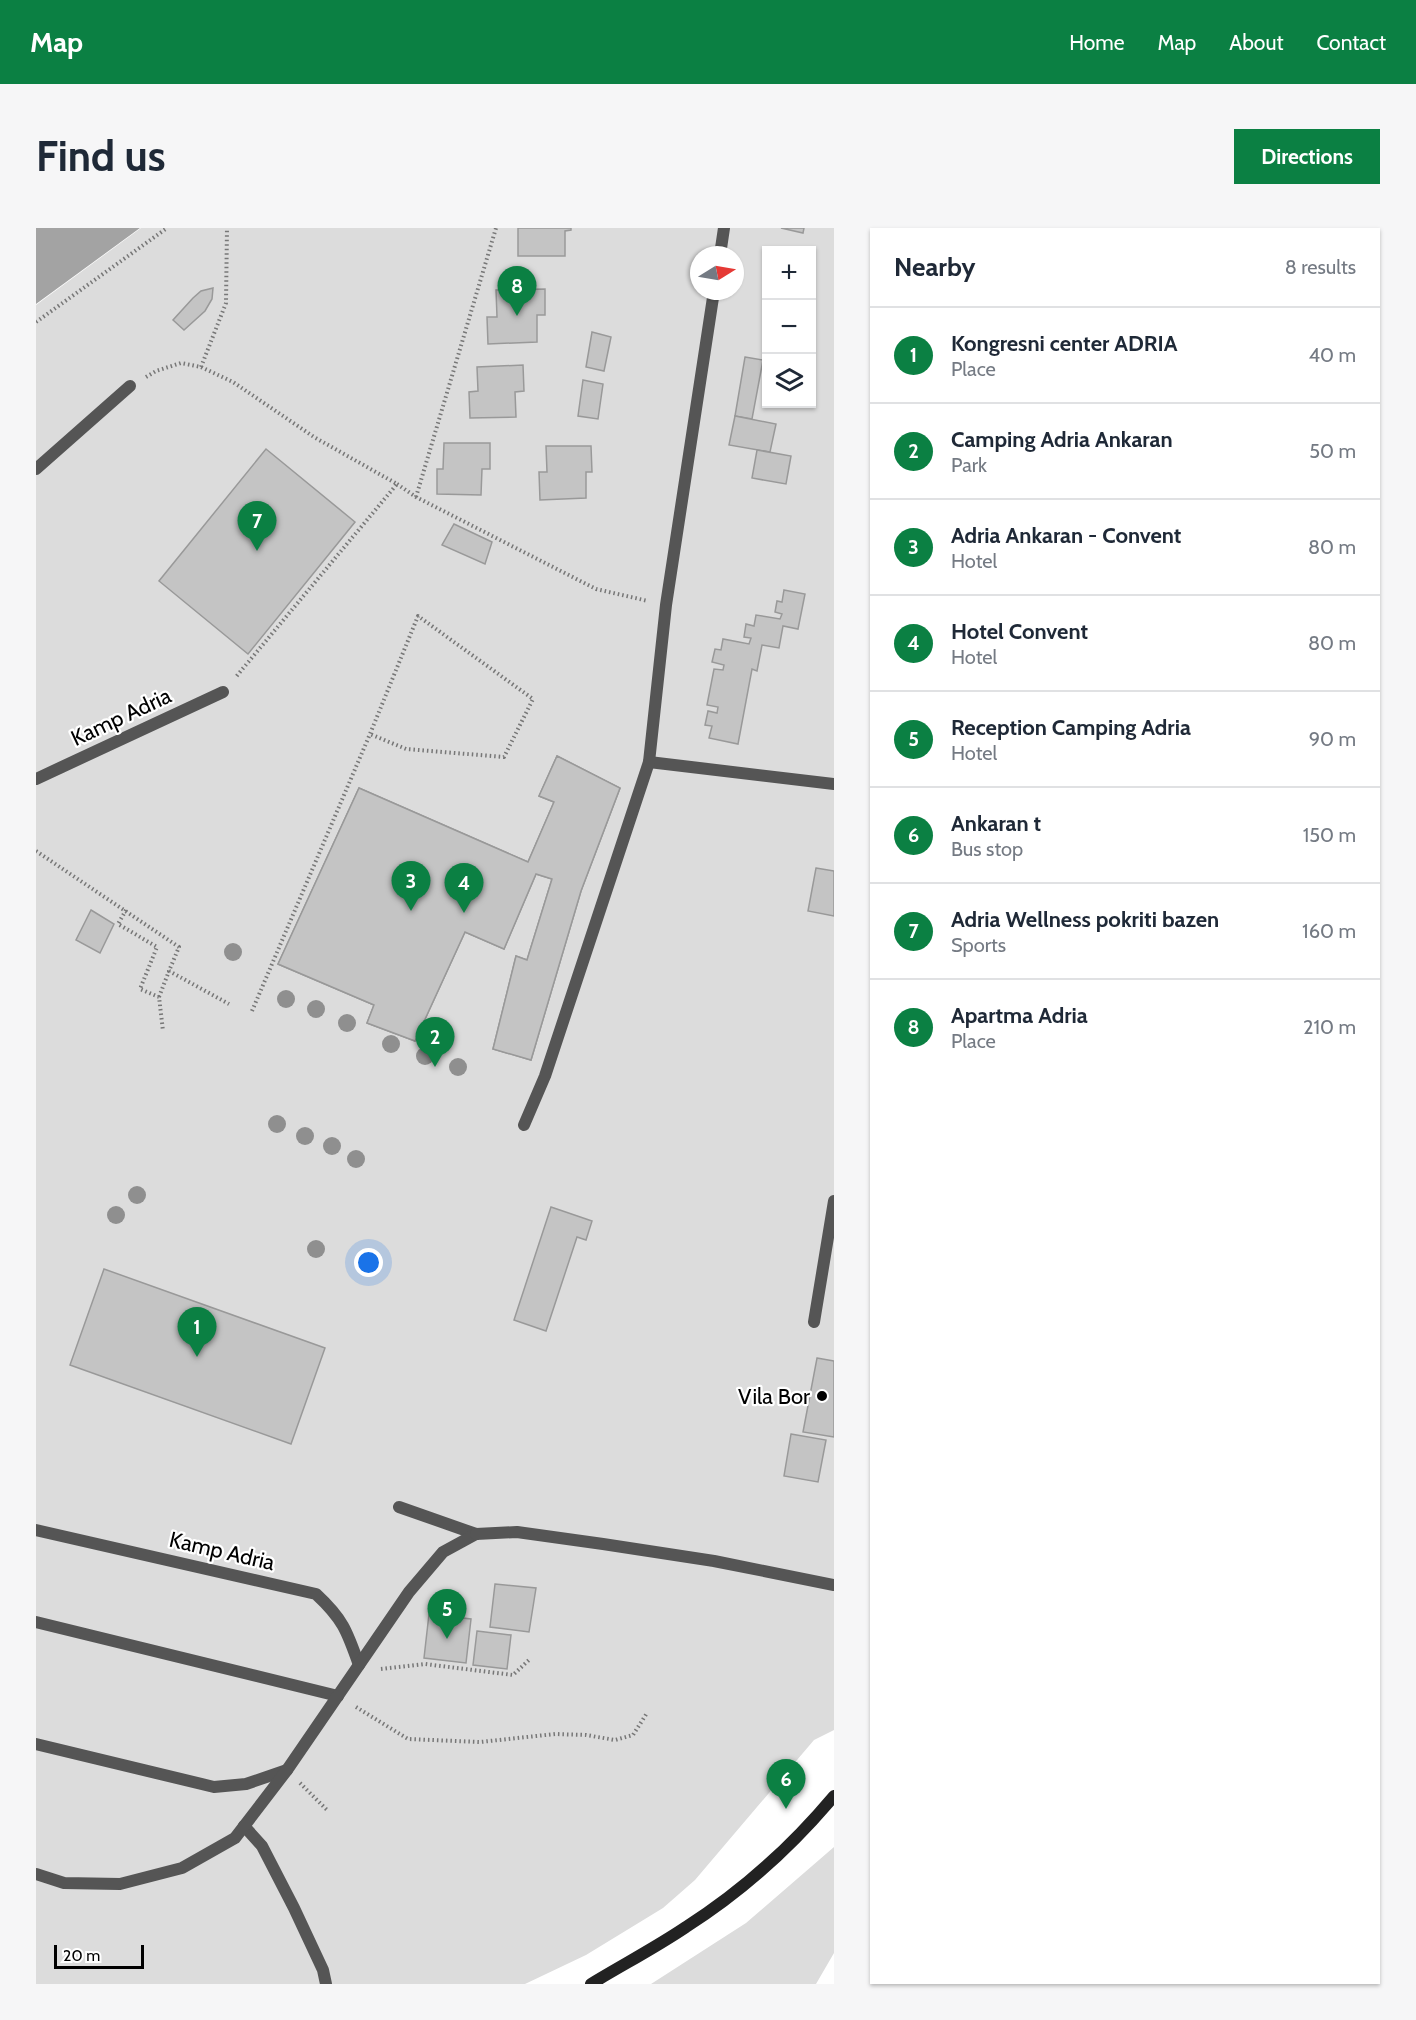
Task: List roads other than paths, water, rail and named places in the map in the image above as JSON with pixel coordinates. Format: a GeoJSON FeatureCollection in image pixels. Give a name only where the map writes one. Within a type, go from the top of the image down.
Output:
{"type":"FeatureCollection","features":[{"type":"Feature","properties":{"kind":"main road"},"geometry":{"type":"LineString","coordinates":[[591,1984],[687,1927],[745,1883],[805,1830],[834,1796]]}},
{"type":"Feature","properties":{"kind":"street"},"geometry":{"type":"LineString","coordinates":[[721,246],[724,228]]}},
{"type":"Feature","properties":{"kind":"street"},"geometry":{"type":"LineString","coordinates":[[524,1125],[545,1076],[649,762],[666,605],[713,300]]}},
{"type":"Feature","properties":{"kind":"street"},"geometry":{"type":"LineString","coordinates":[[36,469],[130,386]]}},
{"type":"Feature","properties":{"kind":"street","name":"Kamp Adria"},"geometry":{"type":"LineString","coordinates":[[36,779],[223,692]]}},
{"type":"Feature","properties":{"kind":"street"},"geometry":{"type":"LineString","coordinates":[[649,762],[834,784]]}},
{"type":"Feature","properties":{"kind":"street"},"geometry":{"type":"LineString","coordinates":[[814,1322],[834,1201]]}},
{"type":"Feature","properties":{"kind":"street"},"geometry":{"type":"LineString","coordinates":[[399,1507],[476,1534],[518,1532],[603,1544],[714,1561],[834,1585]]}},
{"type":"Feature","properties":{"kind":"street","name":"Kamp Adria"},"geometry":{"type":"LineString","coordinates":[[36,1530],[316,1594],[336,1612],[348,1635],[356,1669]]}},
{"type":"Feature","properties":{"kind":"street"},"geometry":{"type":"LineString","coordinates":[[36,1874],[64,1883],[120,1884],[182,1868],[235,1838],[287,1770],[409,1592],[443,1552],[476,1534]]}},
{"type":"Feature","properties":{"kind":"street"},"geometry":{"type":"LineString","coordinates":[[36,1622],[338,1696]]}},
{"type":"Feature","properties":{"kind":"street"},"geometry":{"type":"LineString","coordinates":[[36,1744],[214,1788],[246,1784],[287,1770]]}},
{"type":"Feature","properties":{"kind":"street"},"geometry":{"type":"LineString","coordinates":[[244,1826],[262,1846],[284,1887],[323,1970],[326,1984]]}},
{"type":"Feature","properties":{"kind":"place","name":"Apartma Adria"},"geometry":{"type":"Point","coordinates":[517,316]}},
{"type":"Feature","properties":{"kind":"place","name":"Adria Wellness pokriti bazen"},"geometry":{"type":"Point","coordinates":[257,551]}},
{"type":"Feature","properties":{"kind":"place","name":"Adria Ankaran - Convent"},"geometry":{"type":"Point","coordinates":[411,911]}},
{"type":"Feature","properties":{"kind":"place","name":"Hotel Convent"},"geometry":{"type":"Point","coordinates":[464,913]}},
{"type":"Feature","properties":{"kind":"place","name":"Camping Adria Ankaran"},"geometry":{"type":"Point","coordinates":[435,1067]}},
{"type":"Feature","properties":{"kind":"place","name":"Kongresni center ADRIA"},"geometry":{"type":"Point","coordinates":[197,1357]}},
{"type":"Feature","properties":{"kind":"place","name":"Vila Bor"},"geometry":{"type":"Point","coordinates":[822,1396]}},
{"type":"Feature","properties":{"kind":"place","name":"Reception Camping Adria"},"geometry":{"type":"Point","coordinates":[447,1639]}},
{"type":"Feature","properties":{"kind":"place","name":"Ankaran t"},"geometry":{"type":"Point","coordinates":[786,1809]}}]}
